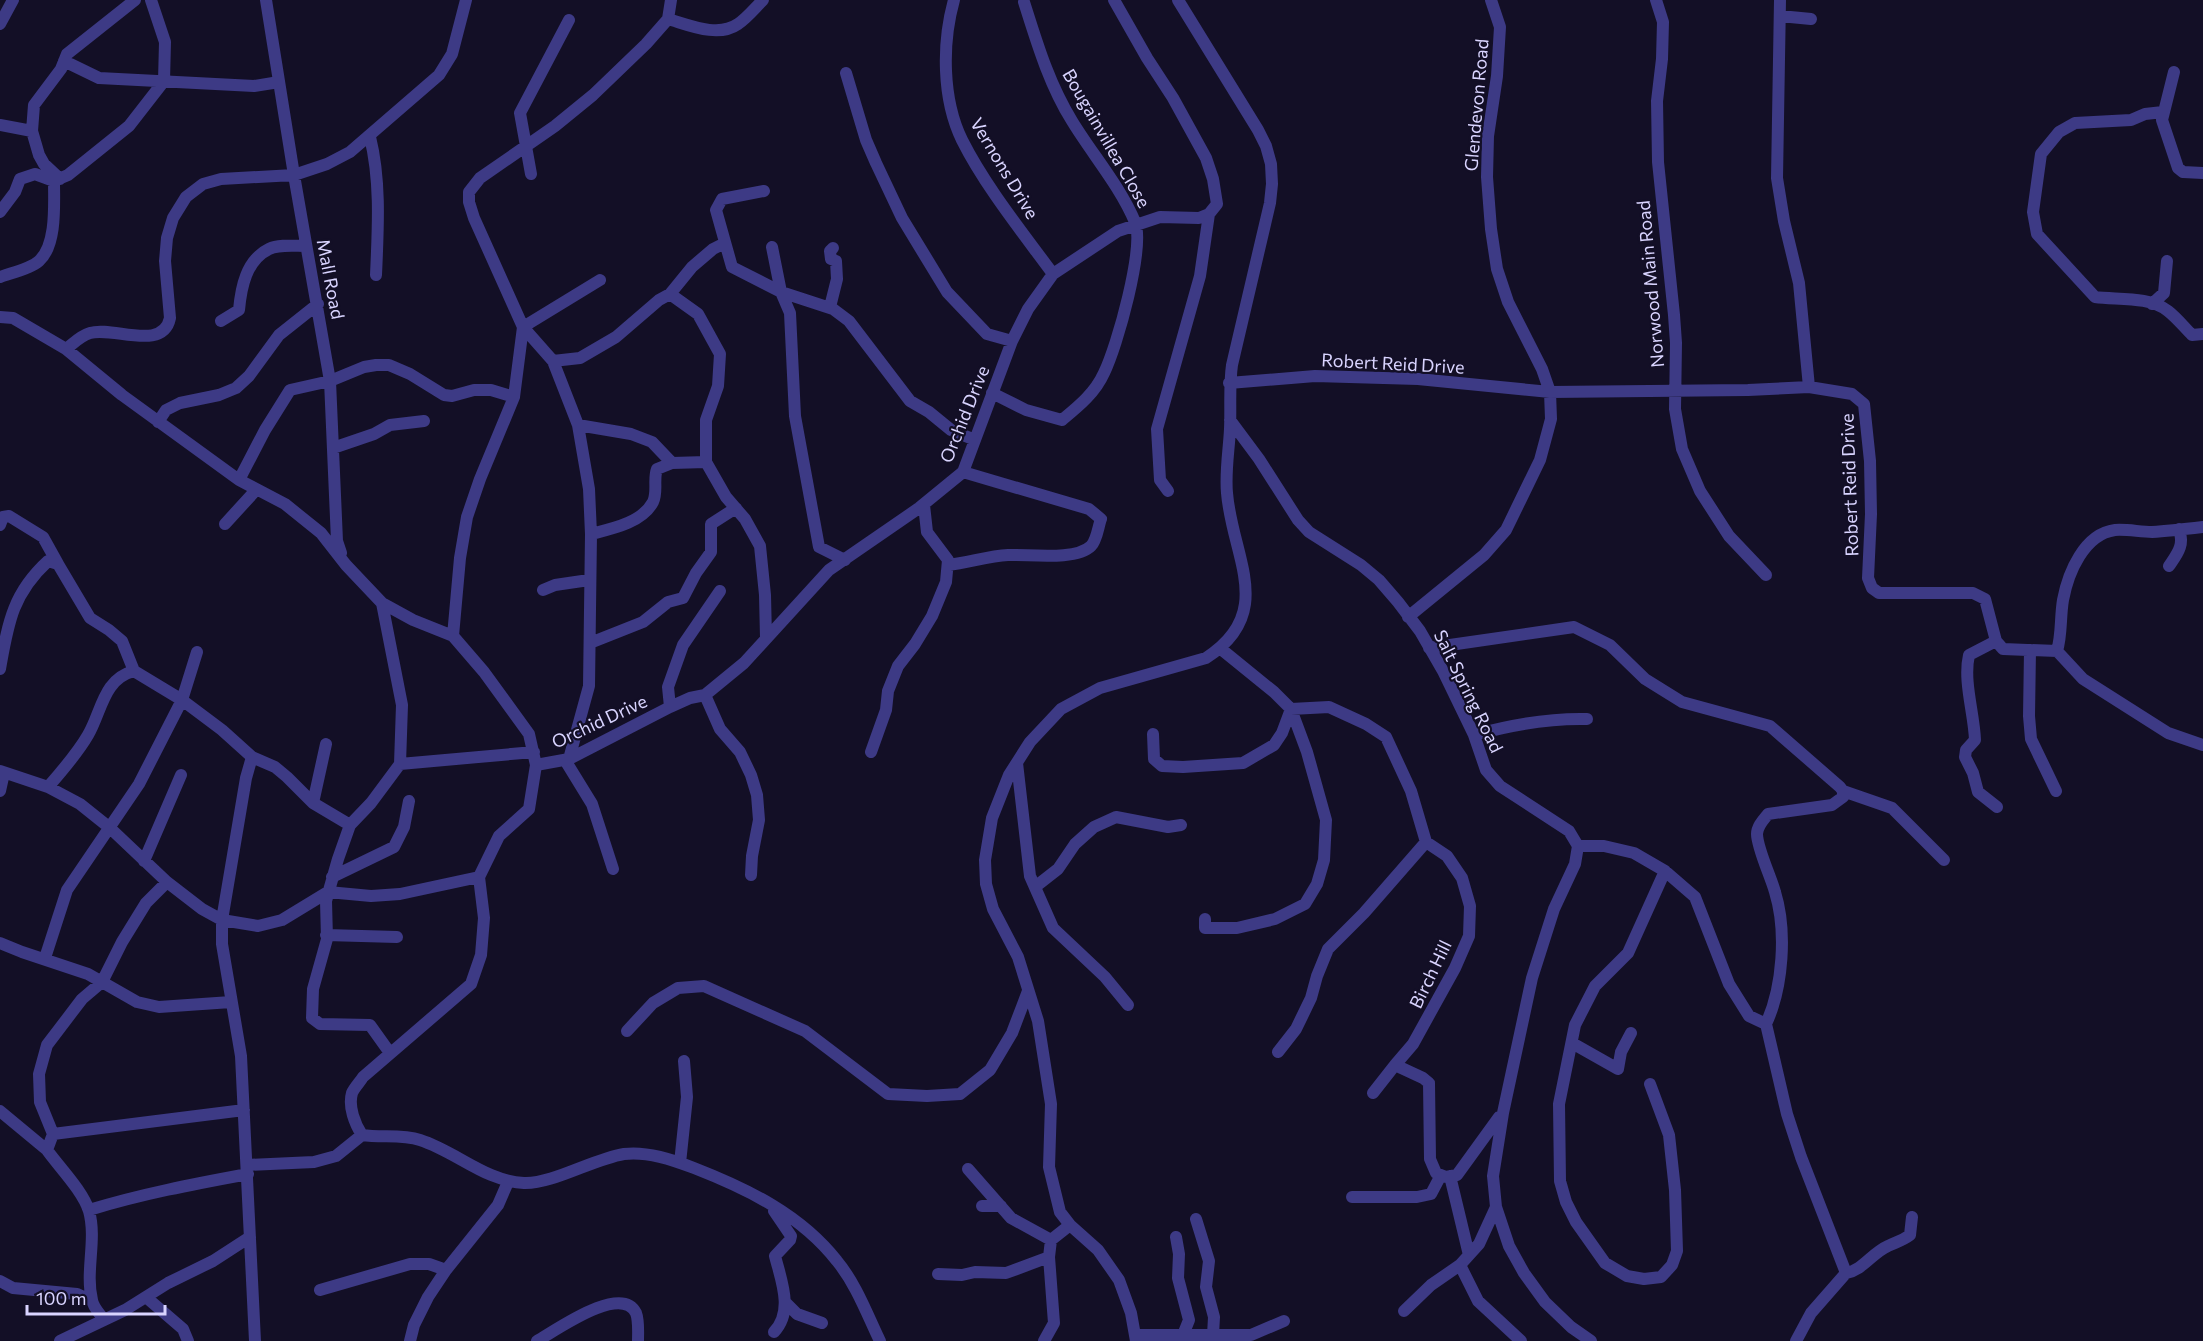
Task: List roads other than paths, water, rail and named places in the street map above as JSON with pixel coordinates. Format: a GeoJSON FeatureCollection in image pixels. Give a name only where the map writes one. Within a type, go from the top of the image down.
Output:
{"type":"FeatureCollection","features":[{"type":"Feature","properties":{"kind":"street"},"geometry":{"type":"LineString","coordinates":[[0,24],[13,0]]}},
{"type":"Feature","properties":{"kind":"street"},"geometry":{"type":"LineString","coordinates":[[0,277],[38,262],[50,248],[57,180],[44,164],[32,132],[34,105],[61,69],[67,54],[135,0]]}},
{"type":"Feature","properties":{"kind":"street"},"geometry":{"type":"LineString","coordinates":[[0,212],[15,192],[20,179],[35,174],[57,180],[68,175],[129,126],[164,81],[165,42],[151,0]]}},
{"type":"Feature","properties":{"kind":"street","name":"Mall Road"},"geometry":{"type":"LineString","coordinates":[[266,0],[330,381],[337,541],[346,565]]}},
{"type":"Feature","properties":{"kind":"street"},"geometry":{"type":"LineString","coordinates":[[66,349],[80,337],[100,331],[150,336],[166,329],[170,318],[165,261],[167,238],[173,218],[186,197],[203,184],[221,179],[294,176],[327,164],[350,152],[439,75],[452,54],[466,0]]}},
{"type":"Feature","properties":{"kind":"street"},"geometry":{"type":"LineString","coordinates":[[613,870],[592,804],[567,759],[590,686],[589,489],[578,425],[554,361],[523,327],[474,218],[469,202],[469,192],[480,178],[526,148],[592,95],[646,44],[668,19],[671,0]]}},
{"type":"Feature","properties":{"kind":"street"},"geometry":{"type":"LineString","coordinates":[[668,19],[718,31],[729,29],[739,24],[763,0]]}},
{"type":"Feature","properties":{"kind":"street","name":"Vernons Drive"},"geometry":{"type":"LineString","coordinates":[[954,0],[949,17],[946,53],[953,116],[962,140],[1000,202],[1053,274]]}},
{"type":"Feature","properties":{"kind":"street"},"geometry":{"type":"LineString","coordinates":[[1114,0],[1206,158],[1213,179],[1217,204],[1209,214],[1200,276],[1157,429],[1160,480],[1168,491]]}},
{"type":"Feature","properties":{"kind":"street"},"geometry":{"type":"LineString","coordinates":[[1178,0],[1258,130],[1271,164],[1270,203],[1232,365],[1230,384],[1227,490],[1232,526],[1244,569],[1246,602],[1234,635],[1221,649],[1206,658],[1100,688],[1061,709],[1030,742],[1009,775],[997,802],[985,860],[986,884],[993,909],[1018,957],[1038,1021],[1051,1104],[1049,1167],[1060,1212],[1070,1225],[1098,1250],[1119,1280],[1131,1313],[1136,1338],[1251,1335],[1284,1321]]}},
{"type":"Feature","properties":{"kind":"street","name":"Glendevon Road"},"geometry":{"type":"LineString","coordinates":[[1408,617],[1484,555],[1506,530],[1540,460],[1551,419],[1550,392],[1542,369],[1508,302],[1497,269],[1491,229],[1487,146],[1497,76],[1500,27],[1491,0]]}},
{"type":"Feature","properties":{"kind":"street","name":"Norwood Main Road"},"geometry":{"type":"LineString","coordinates":[[1656,0],[1663,22],[1662,59],[1657,101],[1658,162],[1674,315],[1676,390],[1674,409],[1682,449],[1700,491],[1729,536],[1766,575]]}},
{"type":"Feature","properties":{"kind":"street"},"geometry":{"type":"LineString","coordinates":[[1780,0],[1777,178],[1784,221],[1799,283],[1809,387]]}},
{"type":"Feature","properties":{"kind":"street","name":"Bougainvillea Close"},"geometry":{"type":"LineString","coordinates":[[1024,2],[1049,77],[1072,120],[1136,224]]}},
{"type":"Feature","properties":{"kind":"street"},"geometry":{"type":"LineString","coordinates":[[1780,16],[1811,19]]}},
{"type":"Feature","properties":{"kind":"street"},"geometry":{"type":"LineString","coordinates":[[531,174],[520,113],[569,20]]}},
{"type":"Feature","properties":{"kind":"street"},"geometry":{"type":"LineString","coordinates":[[64,61],[99,78],[254,86],[279,82]]}},
{"type":"Feature","properties":{"kind":"street"},"geometry":{"type":"LineString","coordinates":[[2174,72],[2162,120],[2178,168],[2186,173],[2203,173]]}},
{"type":"Feature","properties":{"kind":"street"},"geometry":{"type":"LineString","coordinates":[[846,73],[866,140],[876,163],[902,218],[947,292],[987,334],[1012,340]]}},
{"type":"Feature","properties":{"kind":"street"},"geometry":{"type":"LineString","coordinates":[[2163,112],[2145,114],[2131,120],[2075,123],[2059,132],[2042,154],[2033,212],[2037,234],[2095,297],[2152,304],[2168,311],[2192,335],[2203,334]]}},
{"type":"Feature","properties":{"kind":"street"},"geometry":{"type":"LineString","coordinates":[[0,125],[32,132]]}},
{"type":"Feature","properties":{"kind":"street"},"geometry":{"type":"LineString","coordinates":[[370,137],[375,158],[379,225],[376,275]]}},
{"type":"Feature","properties":{"kind":"street"},"geometry":{"type":"LineString","coordinates":[[764,191],[722,199],[716,210],[732,267],[781,292],[830,307],[849,321],[910,401],[929,412],[951,430],[975,440]]}},
{"type":"Feature","properties":{"kind":"street","name":"Orchid Drive"},"geometry":{"type":"LineString","coordinates":[[536,765],[567,759],[670,707],[690,698],[705,695],[744,663],[829,570],[924,505],[963,472],[1012,340],[1028,309],[1053,274],[1118,231],[1136,224],[1160,217],[1199,218],[1209,214]]}},
{"type":"Feature","properties":{"kind":"street"},"geometry":{"type":"LineString","coordinates":[[992,393],[1026,410],[1062,420],[1090,397],[1104,374],[1119,331],[1137,250],[1136,224]]}},
{"type":"Feature","properties":{"kind":"street"},"geometry":{"type":"LineString","coordinates":[[554,361],[580,358],[616,338],[659,300],[670,294],[692,267],[713,249],[725,243]]}},
{"type":"Feature","properties":{"kind":"street"},"geometry":{"type":"LineString","coordinates":[[220,321],[239,310],[241,291],[247,273],[256,259],[270,248],[306,246]]}},
{"type":"Feature","properties":{"kind":"street"},"geometry":{"type":"LineString","coordinates":[[772,246],[781,292],[790,313],[795,416],[819,547],[845,560]]}},
{"type":"Feature","properties":{"kind":"street"},"geometry":{"type":"LineString","coordinates":[[830,307],[837,279],[836,261],[831,259],[830,251],[833,248]]}},
{"type":"Feature","properties":{"kind":"street"},"geometry":{"type":"LineString","coordinates":[[2152,304],[2164,293],[2167,261]]}},
{"type":"Feature","properties":{"kind":"street"},"geometry":{"type":"LineString","coordinates":[[523,327],[600,280]]}},
{"type":"Feature","properties":{"kind":"street"},"geometry":{"type":"LineString","coordinates":[[670,294],[698,314],[720,354],[718,386],[706,420],[706,462],[726,497],[745,519],[760,546],[765,595],[766,638]]}},
{"type":"Feature","properties":{"kind":"street"},"geometry":{"type":"LineString","coordinates":[[158,422],[166,410],[180,403],[219,395],[236,388],[249,376],[279,335],[318,304]]}},
{"type":"Feature","properties":{"kind":"street"},"geometry":{"type":"LineString","coordinates":[[0,317],[13,318],[66,349],[158,422],[239,480],[285,504],[321,533],[346,565],[382,603],[413,620],[453,636],[484,672],[529,734],[536,765],[529,809],[499,837],[479,877],[483,927],[481,955],[471,984],[363,1077],[352,1092],[355,1124],[362,1135]]}},
{"type":"Feature","properties":{"kind":"street"},"geometry":{"type":"LineString","coordinates":[[453,636],[466,517],[514,397],[523,327]]}},
{"type":"Feature","properties":{"kind":"street"},"geometry":{"type":"LineString","coordinates":[[239,480],[265,430],[290,390],[330,381],[364,367],[388,365],[410,374],[444,395],[492,390],[514,397]]}},
{"type":"Feature","properties":{"kind":"street","name":"Robert Reid Drive"},"geometry":{"type":"LineString","coordinates":[[1230,384],[1315,376],[1418,379],[1550,392],[1809,387],[1852,394],[1864,404],[1870,461],[1871,514],[1868,578],[1872,588],[1879,593],[1973,593],[1985,599],[1996,641]]}},
{"type":"Feature","properties":{"kind":"street","name":"Salt Spring Road"},"geometry":{"type":"LineString","coordinates":[[1230,420],[1259,459],[1298,520],[1309,532],[1361,564],[1379,579],[1420,631],[1474,735],[1486,770],[1500,786],[1569,831],[1578,846]]}},
{"type":"Feature","properties":{"kind":"street"},"geometry":{"type":"LineString","coordinates":[[333,448],[374,434],[390,425],[424,421]]}},
{"type":"Feature","properties":{"kind":"street"},"geometry":{"type":"LineString","coordinates":[[578,425],[631,434],[652,442],[672,463]]}},
{"type":"Feature","properties":{"kind":"street"},"geometry":{"type":"LineString","coordinates":[[591,534],[615,529],[643,514],[653,502],[657,469],[672,463],[706,462]]}},
{"type":"Feature","properties":{"kind":"street"},"geometry":{"type":"LineString","coordinates":[[948,565],[1008,555],[1039,557],[1080,552],[1091,546],[1095,540],[1101,519],[1089,508],[963,472]]}},
{"type":"Feature","properties":{"kind":"street"},"geometry":{"type":"LineString","coordinates":[[225,524],[256,490]]}},
{"type":"Feature","properties":{"kind":"street"},"geometry":{"type":"LineString","coordinates":[[871,752],[886,710],[888,691],[898,666],[932,616],[946,582],[948,560],[927,532],[924,505]]}},
{"type":"Feature","properties":{"kind":"street"},"geometry":{"type":"LineString","coordinates":[[590,643],[643,622],[668,602],[683,598],[696,573],[711,552],[711,524],[736,508]]}},
{"type":"Feature","properties":{"kind":"street"},"geometry":{"type":"LineString","coordinates":[[0,525],[3,517],[9,516],[43,537],[90,618],[122,642],[134,671],[182,700],[222,730],[252,757],[275,767],[312,803],[350,825]]}},
{"type":"Feature","properties":{"kind":"street"},"geometry":{"type":"LineString","coordinates":[[2057,651],[2061,637],[2062,601],[2068,582],[2086,545],[2099,535],[2114,530],[2150,532],[2203,527]]}},
{"type":"Feature","properties":{"kind":"street"},"geometry":{"type":"LineString","coordinates":[[2169,566],[2179,552],[2182,538],[2179,530]]}},
{"type":"Feature","properties":{"kind":"street"},"geometry":{"type":"LineString","coordinates":[[0,669],[9,620],[17,598],[48,561],[58,564]]}},
{"type":"Feature","properties":{"kind":"street"},"geometry":{"type":"LineString","coordinates":[[543,590],[555,585],[589,580]]}},
{"type":"Feature","properties":{"kind":"street"},"geometry":{"type":"LineString","coordinates":[[670,707],[668,687],[683,645],[720,591]]}},
{"type":"Feature","properties":{"kind":"street"},"geometry":{"type":"LineString","coordinates":[[382,603],[402,705],[400,764],[371,803],[350,825],[328,892],[325,916],[326,935],[313,989],[312,1018],[320,1024],[370,1025],[390,1053]]}},
{"type":"Feature","properties":{"kind":"street"},"geometry":{"type":"LineString","coordinates":[[1429,648],[1574,627],[1610,645],[1645,679],[1682,702],[1770,726],[1843,792],[1892,808],[1944,860]]}},
{"type":"Feature","properties":{"kind":"street"},"geometry":{"type":"LineString","coordinates":[[1997,807],[1978,792],[1973,773],[1965,757],[1966,750],[1975,740],[1966,664],[1969,655],[1996,641],[2003,649],[2057,651],[2083,679],[2168,733],[2203,745]]}},
{"type":"Feature","properties":{"kind":"street"},"geometry":{"type":"LineString","coordinates":[[1205,919],[1205,928],[1237,928],[1275,919],[1305,904],[1317,884],[1324,860],[1326,820],[1307,752],[1291,709],[1274,692],[1221,649]]}},
{"type":"Feature","properties":{"kind":"street"},"geometry":{"type":"LineString","coordinates":[[2030,650],[2031,739],[2056,791]]}},
{"type":"Feature","properties":{"kind":"street"},"geometry":{"type":"LineString","coordinates":[[45,958],[67,890],[139,784],[182,700],[197,652]]}},
{"type":"Feature","properties":{"kind":"street"},"geometry":{"type":"LineString","coordinates":[[48,787],[88,735],[104,695],[123,674],[134,671]]}},
{"type":"Feature","properties":{"kind":"street"},"geometry":{"type":"LineString","coordinates":[[705,695],[720,729],[740,752],[752,775],[757,795],[759,820],[751,875]]}},
{"type":"Feature","properties":{"kind":"street"},"geometry":{"type":"LineString","coordinates":[[1278,1052],[1296,1029],[1311,998],[1328,949],[1365,913],[1426,842],[1411,791],[1386,737],[1366,724],[1329,707],[1291,709]]}},
{"type":"Feature","properties":{"kind":"street"},"geometry":{"type":"LineString","coordinates":[[1153,734],[1154,759],[1162,766],[1243,763],[1274,745],[1282,733],[1291,709]]}},
{"type":"Feature","properties":{"kind":"street"},"geometry":{"type":"LineString","coordinates":[[1474,735],[1510,725],[1569,718],[1587,719]]}},
{"type":"Feature","properties":{"kind":"street"},"geometry":{"type":"LineString","coordinates":[[312,803],[326,744]]}},
{"type":"Feature","properties":{"kind":"street"},"geometry":{"type":"LineString","coordinates":[[400,764],[534,752]]}},
{"type":"Feature","properties":{"kind":"street"},"geometry":{"type":"LineString","coordinates":[[252,757],[246,778],[222,920],[222,944],[241,1056],[255,1341]]}},
{"type":"Feature","properties":{"kind":"street"},"geometry":{"type":"LineString","coordinates":[[1017,763],[1030,876],[1053,928],[1105,977],[1128,1005]]}},
{"type":"Feature","properties":{"kind":"street"},"geometry":{"type":"LineString","coordinates":[[0,791],[2,772],[48,787],[80,804],[110,828],[167,882],[202,909],[222,920],[258,926],[282,920],[328,892],[371,896],[400,894],[479,877]]}},
{"type":"Feature","properties":{"kind":"street"},"geometry":{"type":"LineString","coordinates":[[144,861],[181,775]]}},
{"type":"Feature","properties":{"kind":"street"},"geometry":{"type":"LineString","coordinates":[[1843,792],[1842,797],[1832,805],[1768,814],[1757,833],[1778,902],[1783,933],[1774,1007],[1766,1024],[1787,1114],[1818,1206],[1846,1273]]}},
{"type":"Feature","properties":{"kind":"street"},"geometry":{"type":"LineString","coordinates":[[332,878],[394,847],[404,827],[409,801]]}},
{"type":"Feature","properties":{"kind":"street"},"geometry":{"type":"LineString","coordinates":[[1035,887],[1058,869],[1075,844],[1095,827],[1116,817],[1168,827],[1181,825]]}},
{"type":"Feature","properties":{"kind":"street","name":"Birch Hill"},"geometry":{"type":"LineString","coordinates":[[1373,1093],[1413,1044],[1429,1019],[1469,936],[1470,906],[1462,878],[1447,856],[1426,842]]}},
{"type":"Feature","properties":{"kind":"street"},"geometry":{"type":"LineString","coordinates":[[1591,1341],[1571,1327],[1545,1302],[1524,1273],[1509,1246],[1496,1207],[1493,1176],[1503,1113],[1532,978],[1554,909],[1575,864],[1578,846],[1604,846],[1634,853],[1665,871],[1695,897],[1729,984],[1749,1016],[1766,1024]]}},
{"type":"Feature","properties":{"kind":"street"},"geometry":{"type":"LineString","coordinates":[[1650,1084],[1669,1135],[1676,1190],[1677,1251],[1672,1265],[1661,1277],[1644,1279],[1627,1276],[1605,1263],[1576,1222],[1560,1181],[1559,1104],[1575,1025],[1595,986],[1628,953],[1665,871]]}},
{"type":"Feature","properties":{"kind":"street"},"geometry":{"type":"LineString","coordinates":[[46,1150],[53,1134],[40,1102],[39,1074],[47,1045],[82,999],[102,982],[122,942],[146,903],[167,882]]}},
{"type":"Feature","properties":{"kind":"street"},"geometry":{"type":"LineString","coordinates":[[326,935],[397,937]]}},
{"type":"Feature","properties":{"kind":"street"},"geometry":{"type":"LineString","coordinates":[[0,943],[88,974],[137,1002],[159,1006],[231,1002]]}},
{"type":"Feature","properties":{"kind":"street"},"geometry":{"type":"LineString","coordinates":[[627,1031],[653,1002],[678,988],[704,986],[805,1031],[888,1094],[927,1096],[960,1094],[990,1070],[1012,1033],[1028,991]]}},
{"type":"Feature","properties":{"kind":"street"},"geometry":{"type":"LineString","coordinates":[[1572,1042],[1618,1069],[1621,1052],[1631,1033]]}},
{"type":"Feature","properties":{"kind":"street"},"geometry":{"type":"LineString","coordinates":[[680,1163],[687,1097],[684,1061]]}},
{"type":"Feature","properties":{"kind":"street"},"geometry":{"type":"LineString","coordinates":[[1395,1065],[1429,1083],[1430,1159],[1436,1173],[1446,1176],[1457,1175],[1503,1113]]}},
{"type":"Feature","properties":{"kind":"street"},"geometry":{"type":"LineString","coordinates":[[53,1134],[244,1110]]}},
{"type":"Feature","properties":{"kind":"street"},"geometry":{"type":"LineString","coordinates":[[0,1111],[46,1150],[89,1210],[92,1230],[90,1260],[92,1301],[104,1320]]}},
{"type":"Feature","properties":{"kind":"street"},"geometry":{"type":"LineString","coordinates":[[89,1210],[247,1170],[314,1162],[336,1156],[362,1135],[419,1140],[446,1151],[491,1176],[508,1182],[528,1183],[560,1175],[594,1161],[626,1154],[664,1157],[724,1180],[798,1222],[822,1243],[838,1262],[850,1280],[880,1341]]}},
{"type":"Feature","properties":{"kind":"street"},"geometry":{"type":"LineString","coordinates":[[968,1169],[1011,1218],[1051,1240]]}},
{"type":"Feature","properties":{"kind":"street"},"geometry":{"type":"LineString","coordinates":[[1352,1197],[1417,1197],[1431,1194],[1446,1176]]}},
{"type":"Feature","properties":{"kind":"street"},"geometry":{"type":"LineString","coordinates":[[1446,1176],[1469,1255]]}},
{"type":"Feature","properties":{"kind":"street"},"geometry":{"type":"LineString","coordinates":[[410,1341],[414,1325],[428,1297],[446,1270],[498,1205],[508,1182]]}},
{"type":"Feature","properties":{"kind":"street"},"geometry":{"type":"LineString","coordinates":[[768,1203],[791,1236],[776,1256],[785,1302],[783,1322],[774,1332]]}},
{"type":"Feature","properties":{"kind":"street"},"geometry":{"type":"LineString","coordinates":[[982,1206],[1001,1206]]}},
{"type":"Feature","properties":{"kind":"street"},"geometry":{"type":"LineString","coordinates":[[1404,1311],[1431,1284],[1460,1265],[1479,1244],[1496,1207]]}},
{"type":"Feature","properties":{"kind":"street"},"geometry":{"type":"LineString","coordinates":[[1796,1341],[1811,1313],[1846,1273],[1855,1272],[1887,1246],[1902,1241],[1910,1235],[1911,1217]]}},
{"type":"Feature","properties":{"kind":"street"},"geometry":{"type":"LineString","coordinates":[[1196,1219],[1209,1261],[1206,1287],[1214,1317],[1213,1335]]}},
{"type":"Feature","properties":{"kind":"street"},"geometry":{"type":"LineString","coordinates":[[1044,1341],[1054,1323],[1049,1257],[1051,1240],[1070,1225]]}},
{"type":"Feature","properties":{"kind":"street"},"geometry":{"type":"LineString","coordinates":[[60,1341],[147,1298],[168,1283],[213,1261],[250,1237]]}},
{"type":"Feature","properties":{"kind":"street"},"geometry":{"type":"LineString","coordinates":[[1176,1237],[1179,1254],[1178,1278],[1189,1320],[1183,1335]]}},
{"type":"Feature","properties":{"kind":"street"},"geometry":{"type":"LineString","coordinates":[[938,1274],[1005,1273],[1049,1257]]}},
{"type":"Feature","properties":{"kind":"street"},"geometry":{"type":"LineString","coordinates":[[320,1290],[410,1264],[429,1264],[446,1270]]}},
{"type":"Feature","properties":{"kind":"street"},"geometry":{"type":"LineString","coordinates":[[1460,1265],[1478,1301],[1521,1341]]}},
{"type":"Feature","properties":{"kind":"street"},"geometry":{"type":"LineString","coordinates":[[0,1281],[13,1288],[77,1294],[92,1301]]}},
{"type":"Feature","properties":{"kind":"street"},"geometry":{"type":"LineString","coordinates":[[147,1298],[183,1329],[188,1341]]}},
{"type":"Feature","properties":{"kind":"street"},"geometry":{"type":"LineString","coordinates":[[785,1302],[797,1314],[822,1323]]}},
{"type":"Feature","properties":{"kind":"street"},"geometry":{"type":"LineString","coordinates":[[537,1341],[599,1306],[621,1303],[632,1307],[637,1315],[638,1341]]}}]}
